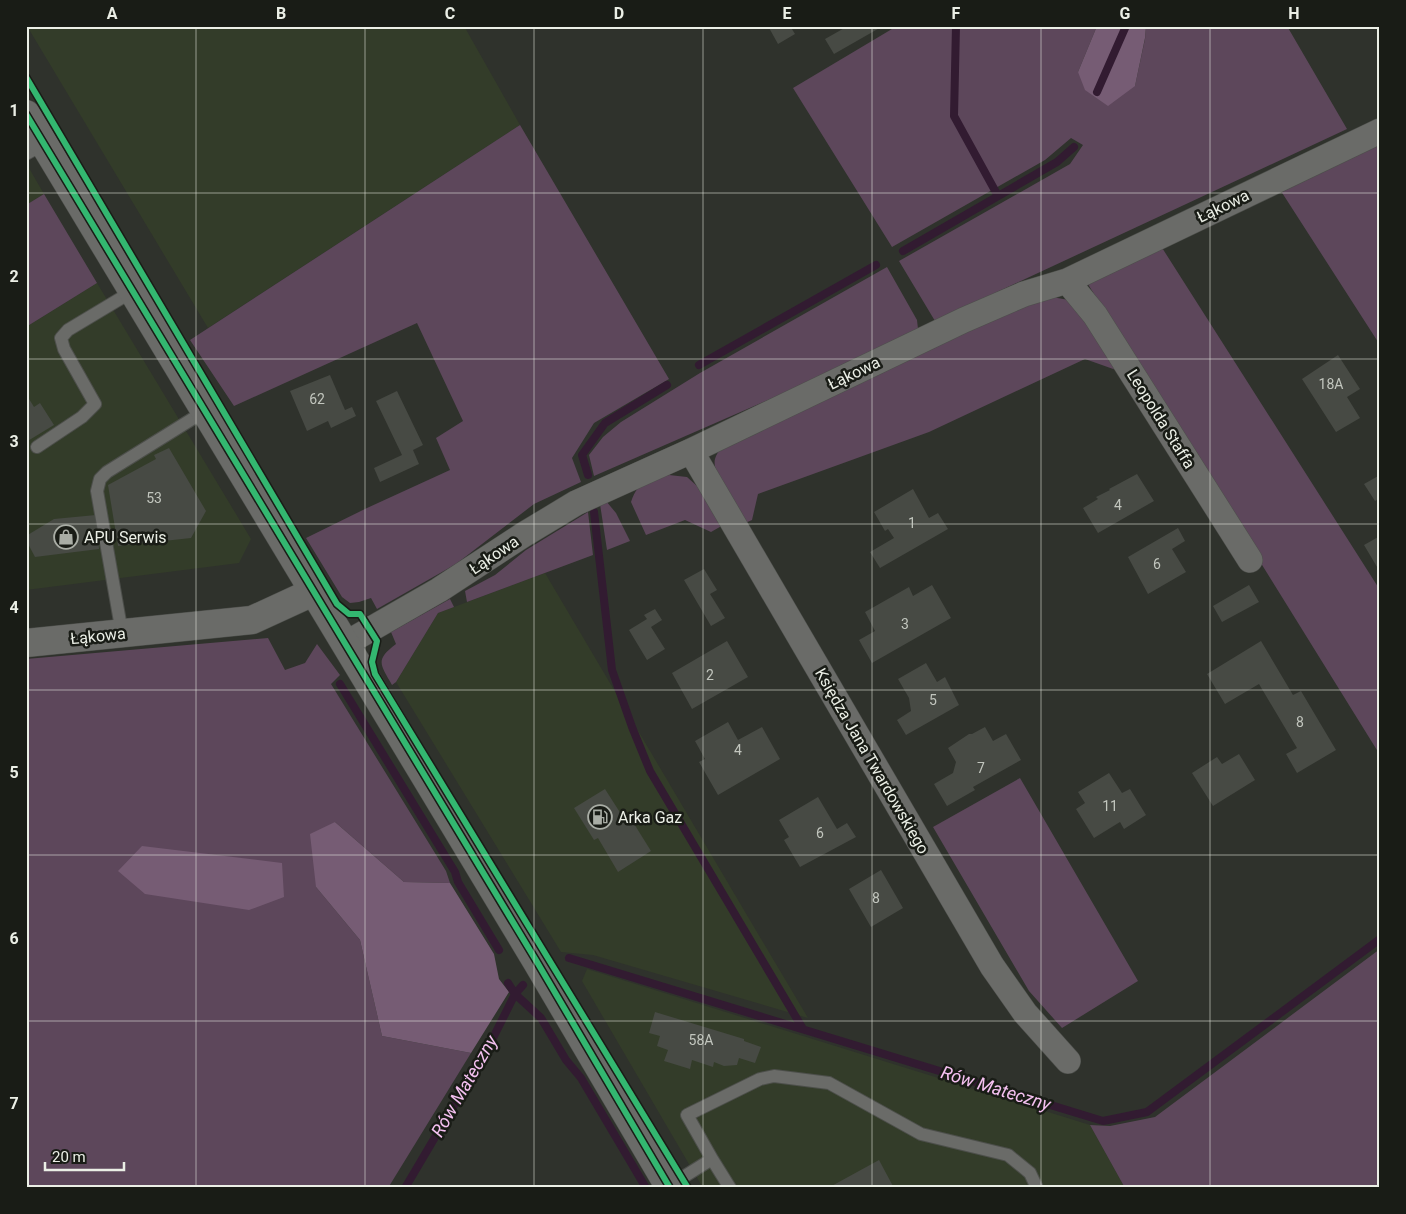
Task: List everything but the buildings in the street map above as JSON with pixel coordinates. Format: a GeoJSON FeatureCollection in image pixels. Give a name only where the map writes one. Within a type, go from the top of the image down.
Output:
{"type":"FeatureCollection","features":[{"type":"Feature","properties":{"kind":"street"},"geometry":{"type":"LineString","coordinates":[[26,114],[35,149],[133,291],[537,962],[670,1187]]}},
{"type":"Feature","properties":{"kind":"street","name":"Łąkowa"},"geometry":{"type":"LineString","coordinates":[[345,644],[439,590],[576,503],[691,451],[964,320],[1024,294],[1067,281],[1380,131]]}},
{"type":"Feature","properties":{"kind":"street","name":"Leopolda Staffa"},"geometry":{"type":"LineString","coordinates":[[1067,281],[1095,315],[1250,560]]}},
{"type":"Feature","properties":{"kind":"street","name":"Księdza Jana Twardowskiego"},"geometry":{"type":"LineString","coordinates":[[691,451],[992,966],[1025,1013],[1068,1062]]}},
{"type":"Feature","properties":{"kind":"street","name":"Łąkowa"},"geometry":{"type":"LineString","coordinates":[[26,643],[252,620],[313,592]]}},
{"type":"Feature","properties":{"kind":"lane"},"geometry":{"type":"LineString","coordinates":[[37,447],[82,417],[95,404],[64,349],[61,338],[68,330],[133,291]]}},
{"type":"Feature","properties":{"kind":"lane"},"geometry":{"type":"LineString","coordinates":[[122,633],[97,491],[100,479],[107,472],[205,411]]}},
{"type":"Feature","properties":{"kind":"lane"},"geometry":{"type":"LineString","coordinates":[[730,1188],[687,1115],[760,1079],[774,1076],[829,1084],[921,1134],[1008,1156],[1030,1173],[1037,1188]]}},
{"type":"Feature","properties":{"kind":"lane"},"geometry":{"type":"LineString","coordinates":[[670,1187],[712,1159]]}},
{"type":"Feature","properties":{"kind":"shaded area"},"geometry":{"type":"Polygon","coordinates":[[[27,26],[464,26],[520,125],[208,328],[27,26]]]}},
{"type":"Feature","properties":{"kind":"shaded area"},"geometry":{"type":"Polygon","coordinates":[[[897,26],[1097,26],[1078,72],[1135,86],[1146,26],[1287,26],[1347,129],[935,321],[899,261],[1070,164],[1083,145],[1071,138],[1045,160],[892,247],[793,88],[897,26]]]}},
{"type":"Feature","properties":{"kind":"shaded area"},"geometry":{"type":"Polygon","coordinates":[[[1097,26],[1146,26],[1135,86],[1108,106],[1085,90],[1078,72],[1097,26]]]}},
{"type":"Feature","properties":{"kind":"shaded area"},"geometry":{"type":"Polygon","coordinates":[[[520,125],[669,379],[594,423],[572,458],[581,482],[534,504],[456,564],[377,609],[371,598],[350,603],[342,597],[306,538],[450,470],[436,438],[463,421],[417,323],[234,406],[190,340],[520,125]]]}},
{"type":"Feature","properties":{"kind":"shaded area"},"geometry":{"type":"Polygon","coordinates":[[[1380,142],[1380,345],[1279,188],[1380,142]]]}},
{"type":"Feature","properties":{"kind":"shaded area"},"geometry":{"type":"Polygon","coordinates":[[[26,163],[44,194],[26,205],[26,163]]]}},
{"type":"Feature","properties":{"kind":"shaded area"},"geometry":{"type":"Polygon","coordinates":[[[44,194],[97,283],[26,327],[26,205],[44,194]]]}},
{"type":"Feature","properties":{"kind":"shaded area"},"geometry":{"type":"Polygon","coordinates":[[[1159,243],[1380,590],[1380,755],[1086,281],[1159,243]]]}},
{"type":"Feature","properties":{"kind":"shaded area"},"geometry":{"type":"Polygon","coordinates":[[[887,267],[917,320],[918,329],[814,380],[594,476],[589,455],[603,437],[621,422],[700,373],[887,267]]]}},
{"type":"Feature","properties":{"kind":"shaded area"},"geometry":{"type":"Polygon","coordinates":[[[97,283],[251,539],[239,563],[26,590],[26,327],[97,283]]]}},
{"type":"Feature","properties":{"kind":"shaded area"},"geometry":{"type":"Polygon","coordinates":[[[1046,296],[1069,300],[1076,307],[1116,370],[1085,359],[929,432],[758,494],[752,520],[743,524],[725,492],[715,465],[718,453],[732,438],[1046,296]]]}},
{"type":"Feature","properties":{"kind":"shaded area"},"geometry":{"type":"Polygon","coordinates":[[[669,475],[687,477],[707,495],[725,524],[711,532],[685,520],[646,535],[631,502],[634,494],[645,482],[669,475]]]}},
{"type":"Feature","properties":{"kind":"shaded area"},"geometry":{"type":"Polygon","coordinates":[[[606,501],[616,513],[630,541],[607,550],[600,504],[606,501]]]}},
{"type":"Feature","properties":{"kind":"shaded area"},"geometry":{"type":"Polygon","coordinates":[[[588,512],[593,555],[467,602],[465,591],[495,575],[526,550],[588,512]]]}},
{"type":"Feature","properties":{"kind":"shaded area"},"geometry":{"type":"Polygon","coordinates":[[[545,573],[808,1018],[593,955],[561,952],[396,682],[438,613],[545,573]]]}},
{"type":"Feature","properties":{"kind":"shaded area"},"geometry":{"type":"Polygon","coordinates":[[[450,599],[454,607],[438,613],[396,682],[392,685],[382,667],[382,658],[396,644],[391,632],[450,599]]]}},
{"type":"Feature","properties":{"kind":"shaded area"},"geometry":{"type":"Polygon","coordinates":[[[268,638],[285,670],[305,663],[317,644],[340,675],[331,684],[446,871],[450,883],[404,882],[335,822],[316,887],[360,940],[382,1036],[471,1053],[388,1188],[26,1188],[26,659],[268,638]]]}},
{"type":"Feature","properties":{"kind":"shaded area"},"geometry":{"type":"Polygon","coordinates":[[[1020,778],[1138,981],[1062,1028],[1029,991],[933,827],[1020,778]]]}},
{"type":"Feature","properties":{"kind":"shaded area"},"geometry":{"type":"Polygon","coordinates":[[[335,822],[404,882],[450,883],[494,954],[499,979],[509,992],[471,1053],[382,1036],[360,940],[316,887],[310,834],[335,822]]]}},
{"type":"Feature","properties":{"kind":"shaded area"},"geometry":{"type":"Polygon","coordinates":[[[142,846],[282,863],[284,897],[249,910],[145,894],[118,871],[142,846]]]}},
{"type":"Feature","properties":{"kind":"shaded area"},"geometry":{"type":"Polygon","coordinates":[[[1380,949],[1380,1188],[1125,1188],[1090,1125],[1110,1126],[1155,1117],[1380,949]]]}},
{"type":"Feature","properties":{"kind":"shaded area"},"geometry":{"type":"Polygon","coordinates":[[[587,969],[1090,1125],[1125,1188],[703,1188],[582,981],[587,969]]]}},
{"type":"Feature","properties":{"kind":"waterway"},"geometry":{"type":"LineString","coordinates":[[956,26],[954,116],[998,196]]}},
{"type":"Feature","properties":{"kind":"waterway"},"geometry":{"type":"LineString","coordinates":[[1097,92],[1126,26]]}},
{"type":"Feature","properties":{"kind":"waterway"},"geometry":{"type":"LineString","coordinates":[[903,251],[1057,162],[1074,147]]}},
{"type":"Feature","properties":{"kind":"waterway"},"geometry":{"type":"LineString","coordinates":[[699,365],[876,265]]}},
{"type":"Feature","properties":{"kind":"waterway"},"geometry":{"type":"LineString","coordinates":[[588,475],[582,455],[605,423],[667,385]]}},
{"type":"Feature","properties":{"kind":"waterway"},"geometry":{"type":"LineString","coordinates":[[594,512],[612,670],[632,727],[650,771],[803,1029]]}},
{"type":"Feature","properties":{"kind":"waterway"},"geometry":{"type":"LineString","coordinates":[[340,684],[455,872],[458,882],[499,950]]}},
{"type":"Feature","properties":{"kind":"waterway","name":"Rów Mateczny"},"geometry":{"type":"LineString","coordinates":[[569,958],[1103,1121],[1147,1112],[1380,939]]}},
{"type":"Feature","properties":{"kind":"waterway"},"geometry":{"type":"LineString","coordinates":[[508,983],[515,994],[541,1018],[566,1060],[581,1078],[646,1188]]}},
{"type":"Feature","properties":{"kind":"waterway","name":"Rów Mateczny"},"geometry":{"type":"LineString","coordinates":[[405,1188],[489,1046],[515,994],[523,985]]}},
{"type":"Feature","properties":{"kind":"cycle path"},"geometry":{"type":"LineString","coordinates":[[26,77],[337,604],[349,614],[360,614],[377,641],[372,662],[375,674],[688,1188]]}},
{"type":"Feature","properties":{"kind":"cycle path"},"geometry":{"type":"LineString","coordinates":[[26,114],[537,962],[670,1188]]}},
{"type":"Feature","properties":{"kind":"place","name":"APU Serwis"},"geometry":{"type":"Point","coordinates":[66,537]}},
{"type":"Feature","properties":{"kind":"place","name":"Arka Gaz"},"geometry":{"type":"Point","coordinates":[600,817]}}]}
